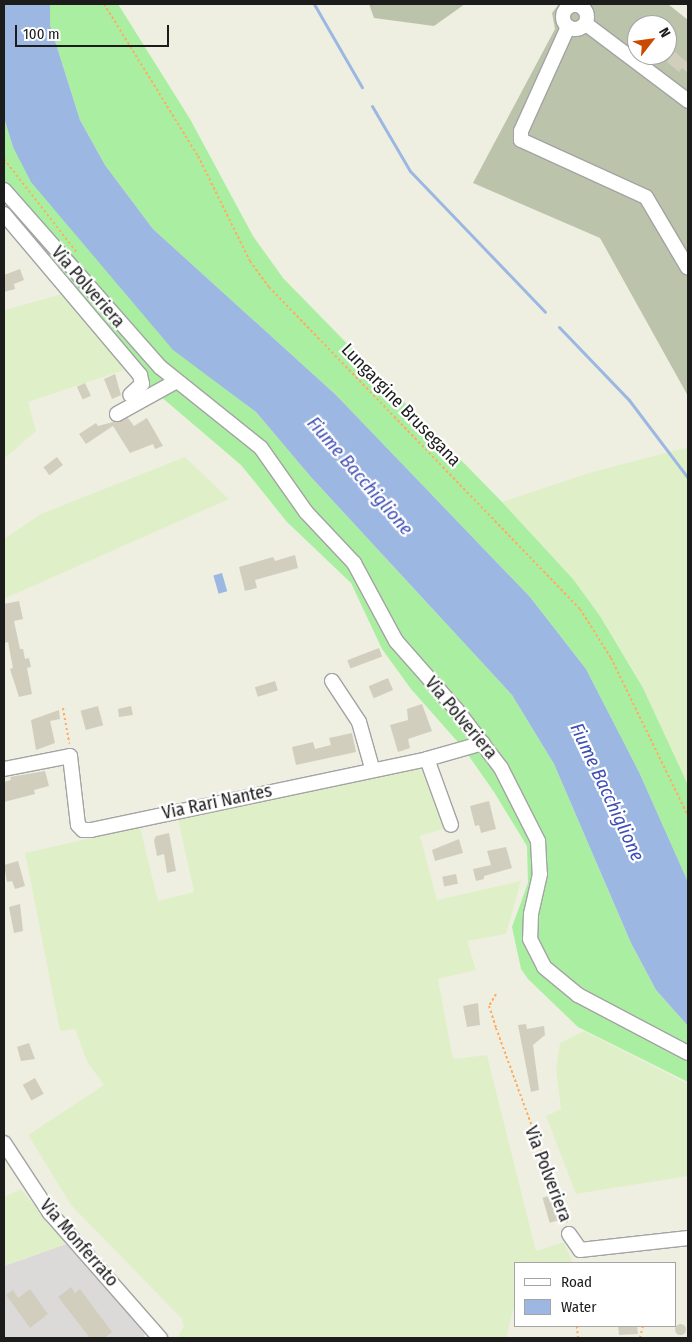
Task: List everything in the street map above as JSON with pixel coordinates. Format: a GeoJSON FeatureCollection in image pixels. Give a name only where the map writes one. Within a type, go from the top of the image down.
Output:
{"type":"FeatureCollection","features":[{"type":"Feature","properties":{"kind":"street"},"geometry":{"type":"LineString","coordinates":[[584,5],[570,6],[564,12],[563,20],[568,27],[521,130],[521,140],[646,197],[688,268]]}},
{"type":"Feature","properties":{"kind":"street"},"geometry":{"type":"LineString","coordinates":[[586,24],[688,101]]}},
{"type":"Feature","properties":{"kind":"street","name":"Via Polveriera"},"geometry":{"type":"LineString","coordinates":[[4,190],[143,350],[176,382],[261,448],[306,512],[354,563],[396,641],[483,743],[520,801],[538,841],[540,874],[531,914],[530,939],[538,958],[552,975],[578,995],[688,1053]]}},
{"type":"Feature","properties":{"kind":"street","name":"Via Polveriera"},"geometry":{"type":"LineString","coordinates":[[4,214],[140,375],[142,384],[130,395]]}},
{"type":"Feature","properties":{"kind":"street"},"geometry":{"type":"LineString","coordinates":[[117,414],[176,382]]}},
{"type":"Feature","properties":{"kind":"street"},"geometry":{"type":"LineString","coordinates":[[332,681],[359,722],[372,768]]}},
{"type":"Feature","properties":{"kind":"street","name":"Via Rari Nantes"},"geometry":{"type":"LineString","coordinates":[[70,756],[76,817],[84,830],[372,768],[427,759],[483,743]]}},
{"type":"Feature","properties":{"kind":"street"},"geometry":{"type":"LineString","coordinates":[[4,769],[70,756]]}},
{"type":"Feature","properties":{"kind":"street"},"geometry":{"type":"LineString","coordinates":[[427,759],[451,825]]}},
{"type":"Feature","properties":{"kind":"street","name":"Via Monferrato"},"geometry":{"type":"LineString","coordinates":[[4,1143],[50,1213],[160,1338]]}},
{"type":"Feature","properties":{"kind":"street","name":"Via Polveriera"},"geometry":{"type":"LineString","coordinates":[[570,1234],[580,1250],[688,1238]]}},
{"type":"Feature","properties":{"kind":"path","name":"Lungargine Brusegana"},"geometry":{"type":"LineString","coordinates":[[104,4],[198,156],[250,261],[270,287],[580,609],[611,658],[688,816]]}},
{"type":"Feature","properties":{"kind":"path"},"geometry":{"type":"LineString","coordinates":[[4,159],[83,261]]}},
{"type":"Feature","properties":{"kind":"path"},"geometry":{"type":"LineString","coordinates":[[63,708],[70,756]]}},
{"type":"Feature","properties":{"kind":"path","name":"Via Polveriera"},"geometry":{"type":"LineString","coordinates":[[496,994],[489,1006],[496,1028],[504,1043],[526,1116],[555,1184],[570,1234]]}},
{"type":"Feature","properties":{"kind":"shaded area"},"geometry":{"type":"Polygon","coordinates":[[[369,4],[465,4],[434,26],[374,18],[369,4]]]}},
{"type":"Feature","properties":{"kind":"shaded area"},"geometry":{"type":"Polygon","coordinates":[[[559,4],[668,4],[688,20],[688,396],[600,238],[473,183],[555,29],[552,13],[559,4]]]}},
{"type":"Feature","properties":{"kind":"shaded area"},"geometry":{"type":"Polygon","coordinates":[[[66,293],[130,368],[28,402],[36,431],[4,459],[4,310],[66,293]]]}},
{"type":"Feature","properties":{"kind":"shaded area"},"geometry":{"type":"Polygon","coordinates":[[[688,447],[688,785],[643,688],[600,616],[573,579],[502,502],[589,473],[688,447]]]}},
{"type":"Feature","properties":{"kind":"shaded area"},"geometry":{"type":"Polygon","coordinates":[[[185,457],[229,499],[6,598],[4,595],[4,539],[41,514],[185,457]]]}},
{"type":"Feature","properties":{"kind":"shaded area"},"geometry":{"type":"Polygon","coordinates":[[[417,766],[430,780],[446,828],[420,836],[437,900],[521,881],[506,934],[467,941],[476,970],[438,979],[453,1059],[487,1055],[536,1251],[564,1242],[573,1262],[514,1262],[514,1307],[506,1338],[177,1338],[184,1326],[182,1319],[71,1205],[28,1135],[104,1085],[87,1062],[75,1029],[60,1031],[25,853],[140,827],[158,901],[194,892],[177,815],[417,766]]]}},
{"type":"Feature","properties":{"kind":"shaded area"},"geometry":{"type":"Polygon","coordinates":[[[584,1031],[688,1084],[688,1176],[576,1194],[546,1116],[561,1109],[556,1070],[560,1043],[584,1031]]]}},
{"type":"Feature","properties":{"kind":"shaded area"},"geometry":{"type":"Polygon","coordinates":[[[21,1189],[66,1244],[4,1266],[4,1197],[21,1189]]]}},
{"type":"Feature","properties":{"kind":"shaded area"},"geometry":{"type":"Polygon","coordinates":[[[66,1244],[129,1312],[145,1334],[143,1338],[4,1338],[4,1266],[66,1244]]]}},
{"type":"Feature","properties":{"kind":"green space"},"geometry":{"type":"Polygon","coordinates":[[[50,4],[118,4],[190,119],[253,236],[283,278],[502,502],[573,579],[600,616],[643,688],[688,785],[688,882],[639,772],[586,669],[530,597],[336,395],[153,229],[105,165],[80,120],[50,25],[50,4]]]}},
{"type":"Feature","properties":{"kind":"green space"},"geometry":{"type":"Polygon","coordinates":[[[4,118],[13,147],[222,386],[256,412],[310,476],[512,695],[554,764],[631,943],[656,990],[688,1026],[688,1082],[578,1027],[528,979],[521,969],[512,927],[528,883],[527,846],[494,792],[464,749],[411,689],[382,649],[351,583],[287,522],[241,465],[139,378],[4,218],[4,118]]]}},
{"type":"Feature","properties":{"kind":"water","name":"Fiume Bacchiglione"},"geometry":{"type":"Polygon","coordinates":[[[4,4],[50,4],[50,25],[80,120],[105,165],[153,229],[336,395],[530,597],[586,669],[639,772],[688,882],[688,1026],[656,990],[631,943],[554,764],[512,695],[310,476],[256,412],[173,350],[31,182],[13,147],[4,118],[4,4]]]}},
{"type":"Feature","properties":{"kind":"water"},"geometry":{"type":"Polygon","coordinates":[[[222,573],[227,591],[219,594],[213,575],[222,573]]]}},
{"type":"Feature","properties":{"kind":"building"},"geometry":{"type":"Polygon","coordinates":[[[677,54],[688,63],[688,73],[682,68],[679,72],[671,65],[677,65],[677,54]]]}},
{"type":"Feature","properties":{"kind":"building"},"geometry":{"type":"Polygon","coordinates":[[[20,269],[24,280],[14,284],[15,289],[4,292],[4,275],[20,269]]]}},
{"type":"Feature","properties":{"kind":"building"},"geometry":{"type":"Polygon","coordinates":[[[115,374],[121,395],[112,399],[104,379],[115,374]]]}},
{"type":"Feature","properties":{"kind":"building"},"geometry":{"type":"Polygon","coordinates":[[[85,383],[91,396],[83,399],[77,387],[85,383]]]}},
{"type":"Feature","properties":{"kind":"building"},"geometry":{"type":"Polygon","coordinates":[[[128,418],[134,426],[147,418],[163,446],[155,449],[153,444],[130,453],[113,426],[86,444],[79,434],[96,423],[98,426],[128,418]]]}},
{"type":"Feature","properties":{"kind":"building"},"geometry":{"type":"Polygon","coordinates":[[[57,457],[63,465],[49,475],[43,467],[57,457]]]}},
{"type":"Feature","properties":{"kind":"building"},"geometry":{"type":"Polygon","coordinates":[[[295,555],[298,568],[255,580],[257,588],[245,591],[239,567],[273,557],[275,561],[295,555]]]}},
{"type":"Feature","properties":{"kind":"building"},"geometry":{"type":"Polygon","coordinates":[[[19,601],[23,619],[14,621],[20,649],[23,649],[25,659],[29,658],[31,667],[27,668],[32,694],[19,697],[10,669],[13,668],[8,642],[4,643],[4,604],[19,601]]]}},
{"type":"Feature","properties":{"kind":"building"},"geometry":{"type":"Polygon","coordinates":[[[379,648],[382,656],[350,669],[347,660],[379,648]]]}},
{"type":"Feature","properties":{"kind":"building"},"geometry":{"type":"Polygon","coordinates":[[[388,678],[393,690],[374,698],[369,686],[388,678]]]}},
{"type":"Feature","properties":{"kind":"building"},"geometry":{"type":"Polygon","coordinates":[[[275,681],[278,691],[258,697],[255,687],[275,681]]]}},
{"type":"Feature","properties":{"kind":"building"},"geometry":{"type":"Polygon","coordinates":[[[422,704],[432,731],[408,739],[410,748],[398,752],[390,725],[408,720],[407,709],[422,704]]]}},
{"type":"Feature","properties":{"kind":"building"},"geometry":{"type":"Polygon","coordinates":[[[98,706],[103,725],[86,730],[81,711],[98,706]]]}},
{"type":"Feature","properties":{"kind":"building"},"geometry":{"type":"Polygon","coordinates":[[[131,706],[133,715],[119,717],[118,709],[131,706]]]}},
{"type":"Feature","properties":{"kind":"building"},"geometry":{"type":"Polygon","coordinates":[[[59,710],[60,719],[50,721],[55,743],[36,750],[31,720],[59,710]]]}},
{"type":"Feature","properties":{"kind":"building"},"geometry":{"type":"Polygon","coordinates":[[[352,733],[356,752],[296,765],[292,747],[313,742],[315,749],[331,745],[329,738],[352,733]]]}},
{"type":"Feature","properties":{"kind":"building"},"geometry":{"type":"Polygon","coordinates":[[[45,771],[49,786],[34,790],[35,794],[4,802],[4,782],[11,780],[10,777],[45,771]]]}},
{"type":"Feature","properties":{"kind":"building"},"geometry":{"type":"Polygon","coordinates":[[[489,801],[496,829],[481,833],[479,825],[475,826],[470,806],[489,801]]]}},
{"type":"Feature","properties":{"kind":"building"},"geometry":{"type":"Polygon","coordinates":[[[169,833],[176,871],[167,873],[164,854],[157,856],[154,840],[156,836],[169,833]]]}},
{"type":"Feature","properties":{"kind":"building"},"geometry":{"type":"Polygon","coordinates":[[[459,839],[463,853],[435,861],[432,850],[459,839]]]}},
{"type":"Feature","properties":{"kind":"building"},"geometry":{"type":"Polygon","coordinates":[[[506,847],[512,868],[484,876],[484,879],[476,881],[473,869],[491,865],[487,851],[506,847]]]}},
{"type":"Feature","properties":{"kind":"building"},"geometry":{"type":"Polygon","coordinates":[[[18,861],[25,886],[15,889],[12,881],[7,882],[4,865],[18,861]]]}},
{"type":"Feature","properties":{"kind":"building"},"geometry":{"type":"Polygon","coordinates":[[[456,874],[458,884],[444,886],[442,877],[456,874]]]}},
{"type":"Feature","properties":{"kind":"building"},"geometry":{"type":"Polygon","coordinates":[[[20,904],[23,931],[14,933],[9,907],[20,904]]]}},
{"type":"Feature","properties":{"kind":"building"},"geometry":{"type":"Polygon","coordinates":[[[478,1003],[480,1025],[467,1027],[463,1006],[478,1003]]]}},
{"type":"Feature","properties":{"kind":"building"},"geometry":{"type":"Polygon","coordinates":[[[526,1024],[527,1029],[544,1026],[545,1035],[533,1045],[539,1090],[531,1092],[518,1025],[526,1024]]]}},
{"type":"Feature","properties":{"kind":"building"},"geometry":{"type":"Polygon","coordinates":[[[29,1043],[35,1059],[21,1061],[17,1047],[29,1043]]]}},
{"type":"Feature","properties":{"kind":"building"},"geometry":{"type":"Polygon","coordinates":[[[35,1078],[44,1094],[31,1101],[23,1085],[35,1078]]]}},
{"type":"Feature","properties":{"kind":"building"},"geometry":{"type":"Polygon","coordinates":[[[556,1194],[563,1219],[550,1223],[543,1198],[556,1194]]]}},
{"type":"Feature","properties":{"kind":"building"},"geometry":{"type":"Polygon","coordinates":[[[71,1287],[75,1293],[80,1289],[112,1332],[104,1338],[90,1338],[58,1297],[71,1287]]]}},
{"type":"Feature","properties":{"kind":"building"},"geometry":{"type":"Polygon","coordinates":[[[30,1289],[48,1314],[30,1328],[6,1295],[13,1290],[18,1298],[30,1289]]]}},
{"type":"Feature","properties":{"kind":"building"},"geometry":{"type":"Polygon","coordinates":[[[680,1323],[685,1327],[684,1333],[680,1335],[674,1329],[680,1323]]]}},
{"type":"Feature","properties":{"kind":"building"},"geometry":{"type":"Polygon","coordinates":[[[618,1327],[637,1327],[638,1334],[619,1335],[618,1327]]]}},
{"type":"Feature","properties":{"kind":"waterway"},"geometry":{"type":"LineString","coordinates":[[314,4],[362,87]]}},
{"type":"Feature","properties":{"kind":"waterway"},"geometry":{"type":"LineString","coordinates":[[372,106],[410,171],[545,312]]}},
{"type":"Feature","properties":{"kind":"waterway"},"geometry":{"type":"LineString","coordinates":[[559,327],[629,400],[688,478]]}}]}
